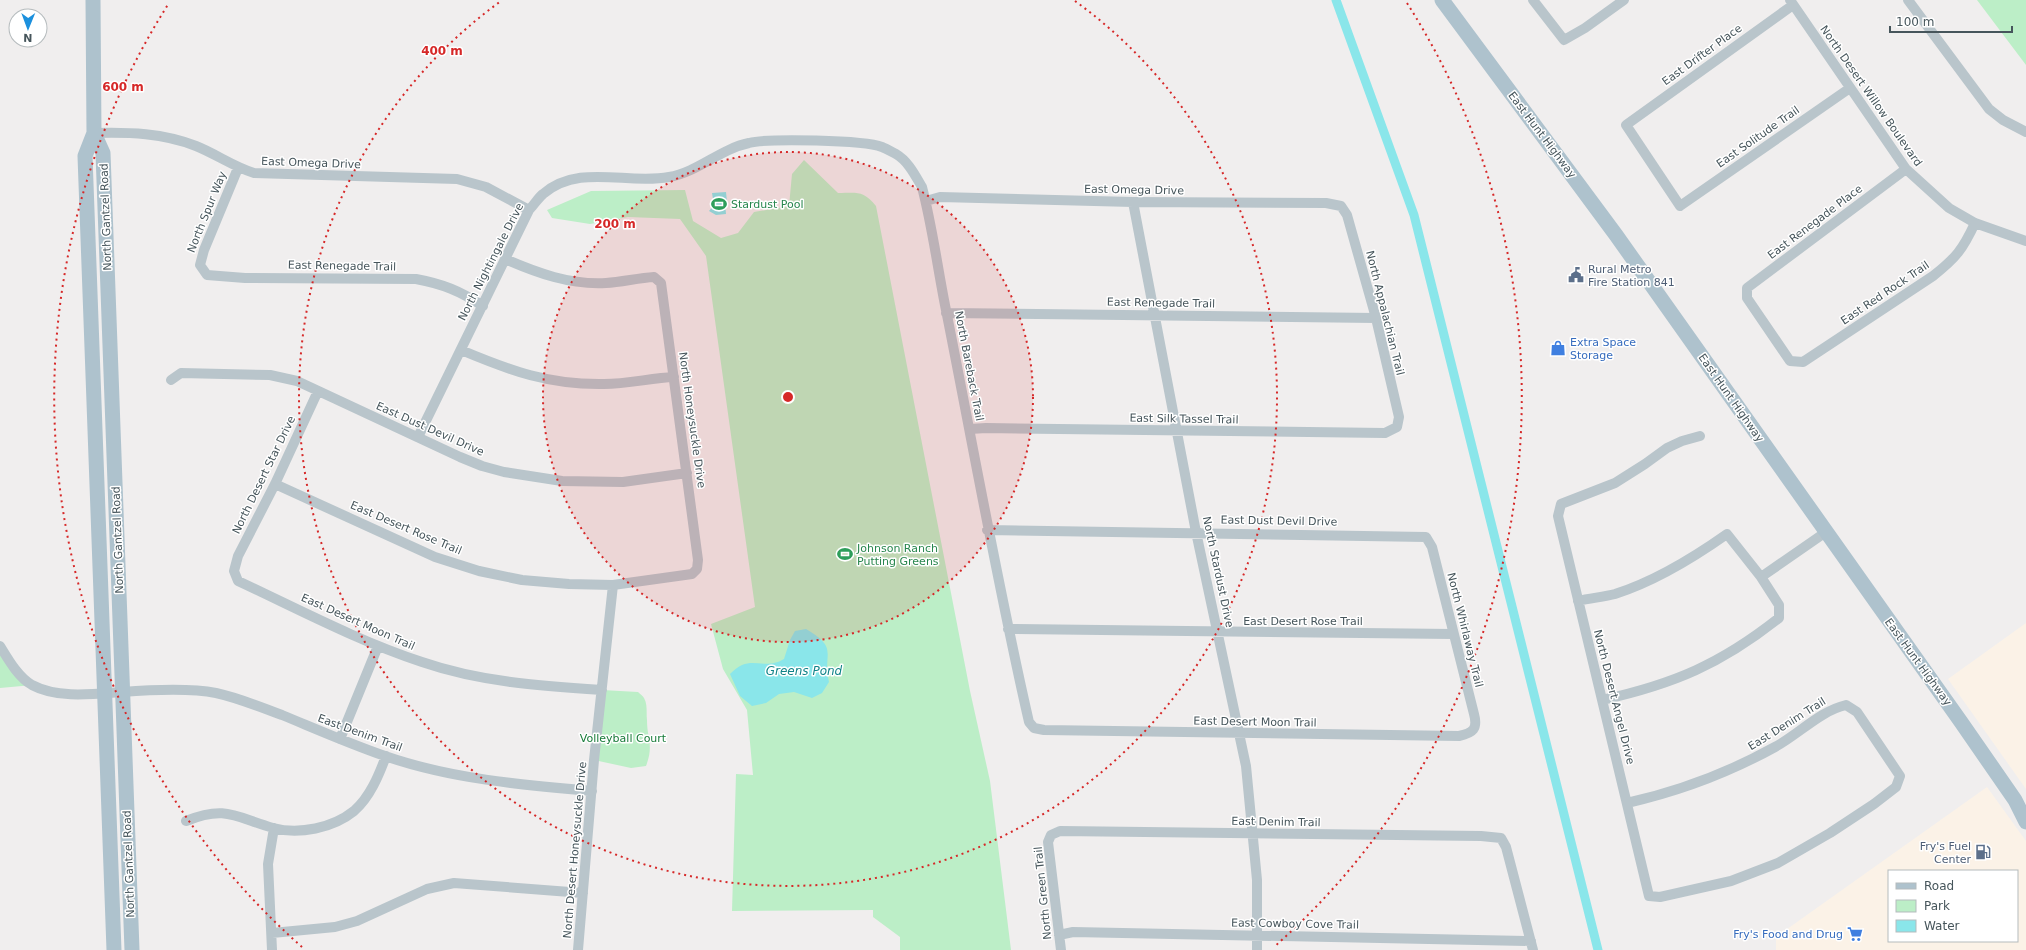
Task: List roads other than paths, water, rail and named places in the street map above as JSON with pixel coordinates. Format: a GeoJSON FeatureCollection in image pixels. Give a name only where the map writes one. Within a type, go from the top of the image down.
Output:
{"type":"FeatureCollection","features":[{"type":"Feature","properties":{"kind":"main road","name":"North Gantzel Road"},"geometry":{"type":"LineString","coordinates":[[93,0],[94,133],[85,156],[106,694],[114,950]]}},
{"type":"Feature","properties":{"kind":"main road","name":"East Hunt Highway"},"geometry":{"type":"LineString","coordinates":[[1442,0],[1616,235],[2020,803],[2026,822]]}},
{"type":"Feature","properties":{"kind":"main road","name":"North Gantzel Road"},"geometry":{"type":"LineString","coordinates":[[94,133],[103,153],[132,950]]}},
{"type":"Feature","properties":{"kind":"street"},"geometry":{"type":"LineString","coordinates":[[1533,0],[1564,40],[1585,28],[1624,0]]}},
{"type":"Feature","properties":{"kind":"street"},"geometry":{"type":"LineString","coordinates":[[1908,0],[1989,109],[2003,120],[2026,132]]}},
{"type":"Feature","properties":{"kind":"street","name":"North Desert Willow Boulevard"},"geometry":{"type":"LineString","coordinates":[[1791,2],[1906,169],[1949,208],[1975,223],[2026,241]]}},
{"type":"Feature","properties":{"kind":"street","name":"East Drifter Place"},"geometry":{"type":"LineString","coordinates":[[1680,206],[1626,125],[1791,2]]}},
{"type":"Feature","properties":{"kind":"street","name":"East Solitude Trail"},"geometry":{"type":"LineString","coordinates":[[1680,206],[1850,88]]}},
{"type":"Feature","properties":{"kind":"street","name":"East Omega Drive"},"geometry":{"type":"LineString","coordinates":[[94,133],[144,133],[174,138],[198,147],[238,168],[254,173],[270,175],[457,179],[486,187],[530,210]]}},
{"type":"Feature","properties":{"kind":"street","name":"North Bareback Trail"},"geometry":{"type":"LineString","coordinates":[[756,142],[823,142],[882,147],[897,155],[910,167],[922,187],[926,201],[946,313],[970,430],[987,530],[1029,722],[1034,728]]}},
{"type":"Feature","properties":{"kind":"street","name":"North Nightingale Drive"},"geometry":{"type":"LineString","coordinates":[[418,437],[530,210],[543,194],[567,180],[593,176],[657,180],[682,175],[729,150],[756,142]]}},
{"type":"Feature","properties":{"kind":"street","name":"North Spur Way"},"geometry":{"type":"LineString","coordinates":[[200,265],[204,250],[238,168]]}},
{"type":"Feature","properties":{"kind":"street","name":"East Renegade Place"},"geometry":{"type":"LineString","coordinates":[[1790,361],[1747,298],[1747,288],[1906,169]]}},
{"type":"Feature","properties":{"kind":"street","name":"East Omega Drive"},"geometry":{"type":"LineString","coordinates":[[926,201],[940,197],[1133,202],[1326,203],[1342,206]]}},
{"type":"Feature","properties":{"kind":"street","name":"North Stardust Drive"},"geometry":{"type":"LineString","coordinates":[[1133,202],[1196,532],[1219,632],[1246,766],[1257,880],[1257,950]]}},
{"type":"Feature","properties":{"kind":"street","name":"North Appalachian Trail"},"geometry":{"type":"LineString","coordinates":[[1342,206],[1348,215],[1376,318],[1399,417],[1397,427]]}},
{"type":"Feature","properties":{"kind":"street","name":"East Red Rock Trail"},"geometry":{"type":"LineString","coordinates":[[1790,361],[1803,362],[1939,272],[1951,263],[1964,246],[1975,223]]}},
{"type":"Feature","properties":{"kind":"street","name":"North Honeysuckle Drive"},"geometry":{"type":"LineString","coordinates":[[505,259],[542,275],[579,282],[605,283],[654,277],[661,283],[698,560],[696,569]]}},
{"type":"Feature","properties":{"kind":"street","name":"East Renegade Trail"},"geometry":{"type":"LineString","coordinates":[[200,265],[207,275],[245,278],[416,279],[440,283],[464,293],[482,306]]}},
{"type":"Feature","properties":{"kind":"street","name":"East Renegade Trail"},"geometry":{"type":"LineString","coordinates":[[946,313],[1376,318]]}},
{"type":"Feature","properties":{"kind":"street"},"geometry":{"type":"LineString","coordinates":[[461,350],[524,375],[578,384],[606,384],[674,377]]}},
{"type":"Feature","properties":{"kind":"street","name":"East Dust Devil Drive"},"geometry":{"type":"LineString","coordinates":[[171,380],[181,373],[270,375],[297,381],[482,466],[531,477],[562,481],[622,482],[687,473]]}},
{"type":"Feature","properties":{"kind":"street","name":"North Desert Star Drive"},"geometry":{"type":"LineString","coordinates":[[234,571],[238,556],[275,484],[318,391]]}},
{"type":"Feature","properties":{"kind":"street","name":"East Silk Tassel Trail"},"geometry":{"type":"LineString","coordinates":[[970,430],[986,428],[1385,433],[1397,427]]}},
{"type":"Feature","properties":{"kind":"street","name":"North Desert Angel Drive"},"geometry":{"type":"LineString","coordinates":[[1649,896],[1558,516],[1561,504],[1615,483],[1672,445],[1682,440],[1700,436]]}},
{"type":"Feature","properties":{"kind":"street","name":"East Desert Rose Trail"},"geometry":{"type":"LineString","coordinates":[[275,484],[435,557],[479,571],[522,580],[569,584],[613,585],[692,574],[696,569]]}},
{"type":"Feature","properties":{"kind":"street","name":"East Dust Devil Drive"},"geometry":{"type":"LineString","coordinates":[[987,530],[1196,532],[1426,537]]}},
{"type":"Feature","properties":{"kind":"street"},"geometry":{"type":"LineString","coordinates":[[1761,577],[1826,532]]}},
{"type":"Feature","properties":{"kind":"street"},"geometry":{"type":"LineString","coordinates":[[1578,600],[1614,594],[1654,578],[1697,554],[1727,534],[1761,577],[1779,605],[1779,618],[1729,654],[1690,675],[1642,691],[1602,700]]}},
{"type":"Feature","properties":{"kind":"street","name":"North Whirlaway Trail"},"geometry":{"type":"LineString","coordinates":[[1426,537],[1432,547],[1476,723],[1474,730]]}},
{"type":"Feature","properties":{"kind":"street","name":"East Desert Moon Trail"},"geometry":{"type":"LineString","coordinates":[[234,571],[238,581],[378,646],[422,662],[495,680],[546,687],[602,690]]}},
{"type":"Feature","properties":{"kind":"street","name":"North Desert Honeysuckle Drive"},"geometry":{"type":"LineString","coordinates":[[578,950],[592,791],[613,585]]}},
{"type":"Feature","properties":{"kind":"street","name":"East Desert Rose Trail"},"geometry":{"type":"LineString","coordinates":[[1008,629],[1453,634]]}},
{"type":"Feature","properties":{"kind":"street","name":"East Denim Trail"},"geometry":{"type":"LineString","coordinates":[[0,646],[8,660],[27,682],[47,691],[106,694],[123,692],[185,691],[214,693],[233,697],[386,756],[428,769],[538,786],[592,791]]}},
{"type":"Feature","properties":{"kind":"street"},"geometry":{"type":"LineString","coordinates":[[340,739],[378,646]]}},
{"type":"Feature","properties":{"kind":"street","name":"East Denim Trail"},"geometry":{"type":"LineString","coordinates":[[1627,802],[1660,795],[1704,781],[1748,763],[1785,742],[1834,708],[1846,705],[1857,712],[1900,776],[1896,787],[1874,804],[1830,834],[1778,862],[1731,881],[1660,898],[1649,896]]}},
{"type":"Feature","properties":{"kind":"street","name":"East Desert Moon Trail"},"geometry":{"type":"LineString","coordinates":[[1034,728],[1044,730],[1240,734],[1459,736],[1470,734],[1474,730]]}},
{"type":"Feature","properties":{"kind":"street"},"geometry":{"type":"LineString","coordinates":[[186,821],[213,812],[226,813],[274,828],[287,830],[310,829],[325,826],[354,810],[371,789],[386,756]]}},
{"type":"Feature","properties":{"kind":"street"},"geometry":{"type":"LineString","coordinates":[[272,950],[268,864],[274,828]]}},
{"type":"Feature","properties":{"kind":"street","name":"East Denim Trail"},"geometry":{"type":"LineString","coordinates":[[1051,834],[1060,831],[1481,836],[1501,838],[1506,847],[1532,946]]}},
{"type":"Feature","properties":{"kind":"street","name":"North Green Trail"},"geometry":{"type":"LineString","coordinates":[[1051,834],[1048,842],[1061,950]]}},
{"type":"Feature","properties":{"kind":"street"},"geometry":{"type":"LineString","coordinates":[[272,933],[335,927],[357,921],[427,889],[454,883],[583,893]]}},
{"type":"Feature","properties":{"kind":"street","name":"East Cowboy Cove Trail"},"geometry":{"type":"LineString","coordinates":[[1059,935],[1074,932],[1257,936],[1532,946]]}},
{"type":"Feature","properties":{"kind":"water","name":"Stardust Pool"},"geometry":{"type":"Polygon","coordinates":[[[726,192],[726,214],[716,215],[709,211],[714,205],[712,193],[726,192]]]}},
{"type":"Feature","properties":{"kind":"water","name":"Greens Pond"},"geometry":{"type":"Polygon","coordinates":[[[806,629],[823,642],[828,652],[827,672],[829,682],[822,693],[812,698],[794,692],[779,694],[766,703],[752,706],[740,696],[730,674],[744,664],[769,664],[784,659],[790,640],[795,631],[806,629]]]}},
{"type":"Feature","properties":{"kind":"waterway"},"geometry":{"type":"LineString","coordinates":[[1336,0],[1414,215],[1598,950]]}},
{"type":"Feature","properties":{"kind":"place","name":"Stardust Pool"},"geometry":{"type":"Point","coordinates":[719,204]}},
{"type":"Feature","properties":{"kind":"place","name":"Rural Metro Fire Station 841"},"geometry":{"type":"Point","coordinates":[1576,275]}},
{"type":"Feature","properties":{"kind":"place","name":"Extra Space Storage"},"geometry":{"type":"Point","coordinates":[1558,348]}},
{"type":"Feature","properties":{"kind":"place","name":"Johnson Ranch Putting Greens"},"geometry":{"type":"Point","coordinates":[845,554]}},
{"type":"Feature","properties":{"kind":"place","name":"Fry's Fuel Center"},"geometry":{"type":"Point","coordinates":[1983,852]}},
{"type":"Feature","properties":{"kind":"place","name":"Fry's Food and Drug"},"geometry":{"type":"Point","coordinates":[1855,934]}},
{"type":"Feature","properties":{"kind":"park label","name":"Volleyball Court"},"geometry":{"type":"Point","coordinates":[623,738]}}]}
